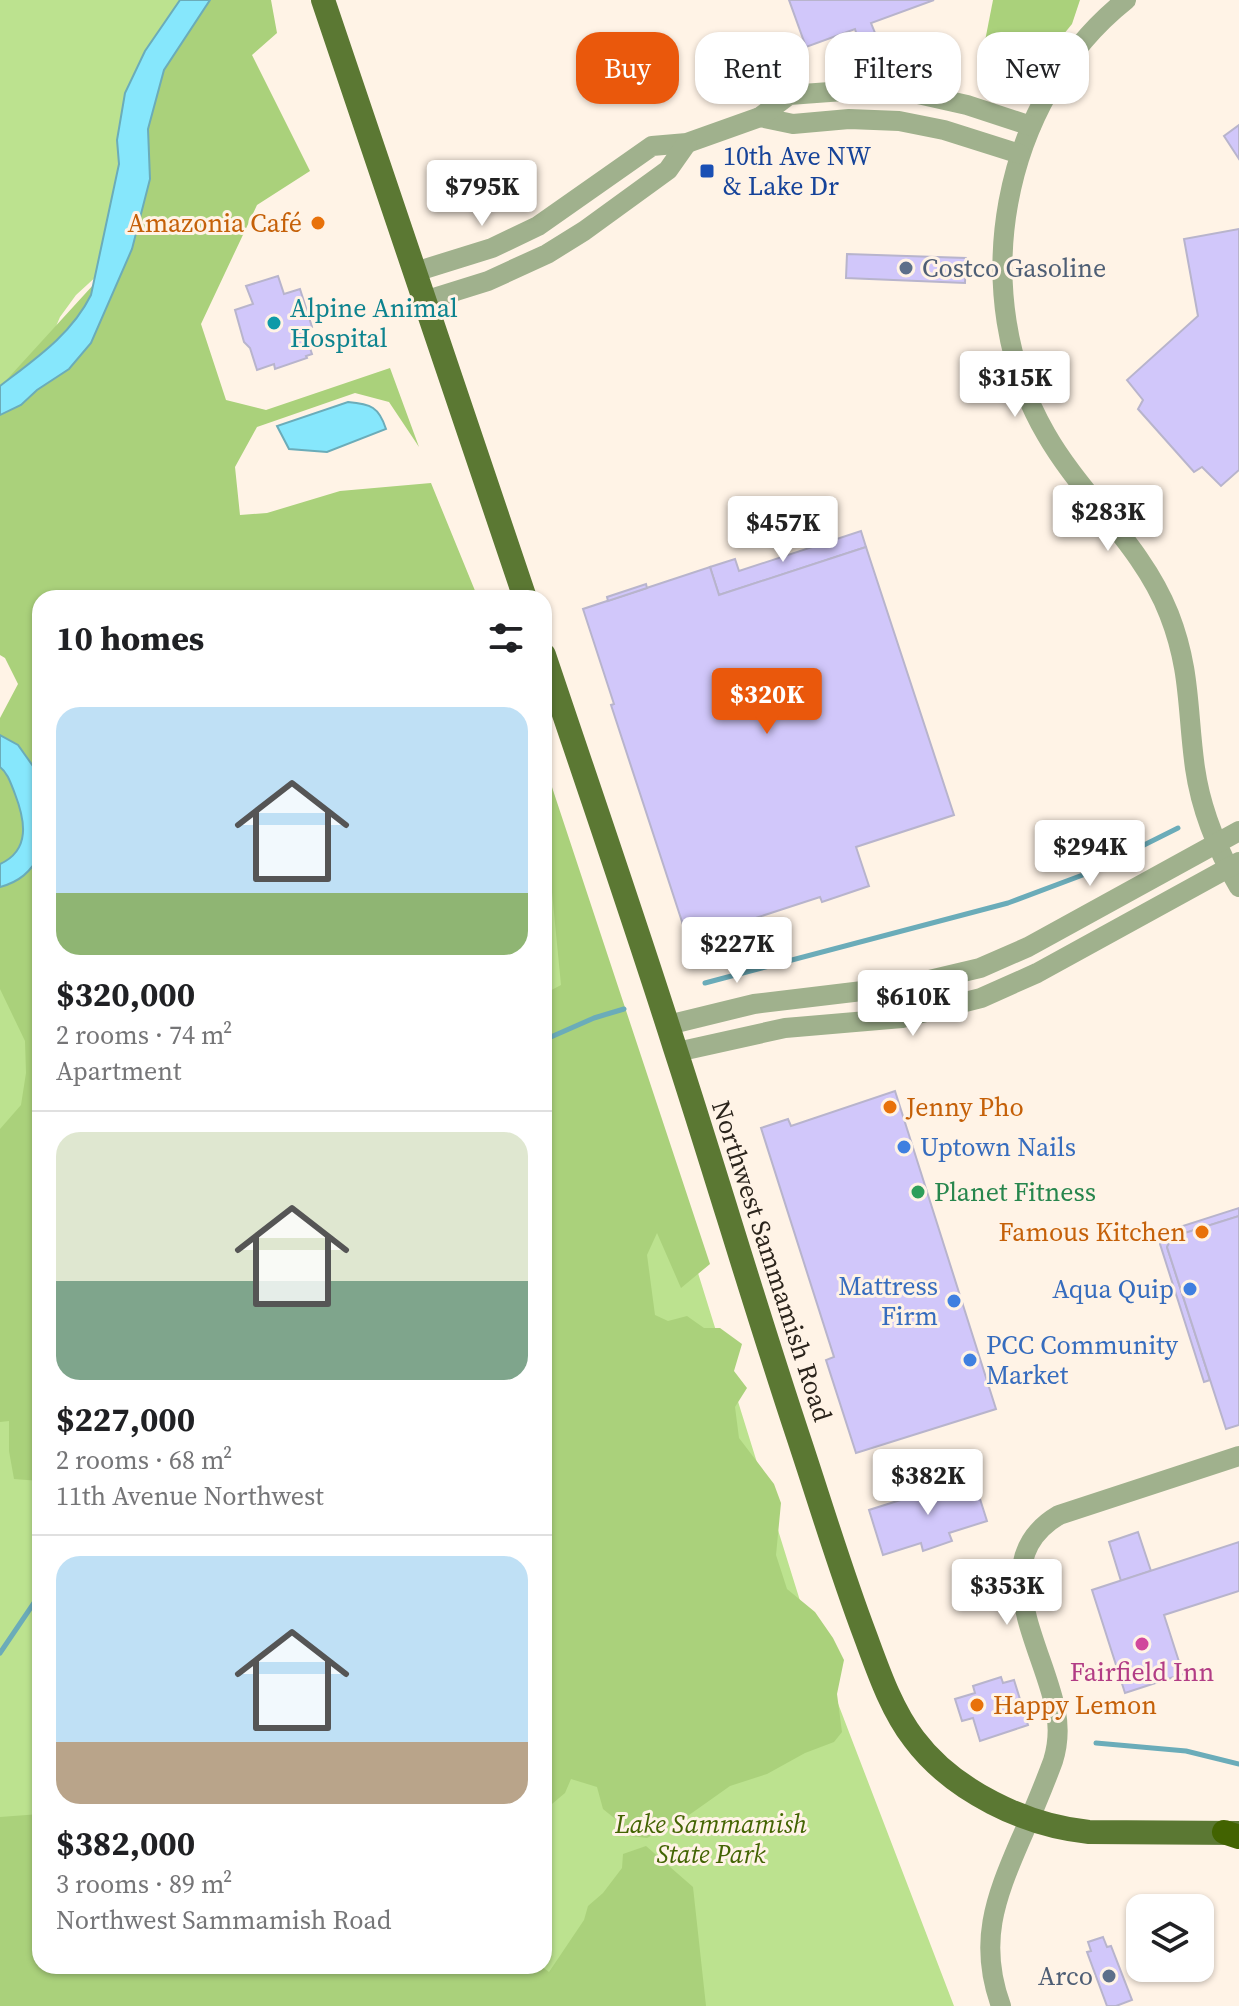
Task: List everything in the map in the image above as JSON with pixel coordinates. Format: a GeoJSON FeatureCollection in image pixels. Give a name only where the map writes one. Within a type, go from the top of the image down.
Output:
{"type":"FeatureCollection","features":[{"type":"Feature","properties":{"kind":"main road"},"geometry":{"type":"LineString","coordinates":[[323,0],[522,590]]}},
{"type":"Feature","properties":{"kind":"main road","name":"Northwest Sammamish Road"},"geometry":{"type":"LineString","coordinates":[[552,679],[677,1052],[778,1377],[843,1572],[896,1711],[913,1738],[934,1762],[961,1783],[1030,1818],[1067,1830],[1089,1832],[1234,1834]]}},
{"type":"Feature","properties":{"kind":"street"},"geometry":{"type":"LineString","coordinates":[[1126,0],[1074,50],[1054,81],[1020,154],[1007,208],[1002,274],[1008,326],[1029,398],[1046,435],[1128,543],[1167,609],[1189,687],[1199,785],[1217,844],[1234,865],[1239,887]]}},
{"type":"Feature","properties":{"kind":"street"},"geometry":{"type":"LineString","coordinates":[[415,272],[492,248],[538,226],[652,146],[687,143],[760,117],[789,95],[868,90],[940,98],[1031,126]]}},
{"type":"Feature","properties":{"kind":"street"},"geometry":{"type":"LineString","coordinates":[[760,117],[793,124],[849,119],[899,121],[944,130],[1020,154]]}},
{"type":"Feature","properties":{"kind":"street"},"geometry":{"type":"LineString","coordinates":[[424,301],[488,281],[547,254],[668,170],[687,143]]}},
{"type":"Feature","properties":{"kind":"street"},"geometry":{"type":"LineString","coordinates":[[668,1025],[754,1004],[904,986],[971,971],[1028,947],[1239,831]]}},
{"type":"Feature","properties":{"kind":"street"},"geometry":{"type":"LineString","coordinates":[[677,1052],[785,1028],[902,1018],[981,998],[1029,977],[1234,865]]}},
{"type":"Feature","properties":{"kind":"street"},"geometry":{"type":"LineString","coordinates":[[1001,2006],[990,1963],[991,1922],[1000,1889],[1053,1761],[1058,1727],[1051,1691],[1020,1592],[1021,1568],[1029,1547],[1042,1529],[1064,1513],[1239,1456]]}},
{"type":"Feature","properties":{"kind":"green space"},"geometry":{"type":"Polygon","coordinates":[[[0,0],[191,0],[100,273],[76,295],[60,317],[46,350],[0,391],[0,0]]]}},
{"type":"Feature","properties":{"kind":"green space"},"geometry":{"type":"Polygon","coordinates":[[[203,0],[271,0],[277,33],[252,55],[310,171],[257,205],[201,324],[226,400],[266,410],[390,368],[419,447],[389,402],[355,393],[257,427],[235,467],[240,515],[267,513],[340,491],[431,483],[475,590],[32,590],[32,1480],[14,1479],[9,1451],[9,1421],[0,1422],[0,1129],[21,1105],[26,1073],[25,1041],[0,989],[0,718],[18,684],[5,658],[0,655],[0,387],[115,261],[146,87],[203,0]]]}},
{"type":"Feature","properties":{"kind":"green space"},"geometry":{"type":"Polygon","coordinates":[[[993,0],[1080,0],[1072,24],[1066,32],[987,32],[993,0]]]}},
{"type":"Feature","properties":{"kind":"green space"},"geometry":{"type":"Polygon","coordinates":[[[552,787],[710,1264],[681,1288],[657,1233],[647,1255],[655,1315],[668,1321],[687,1316],[704,1328],[720,1328],[742,1344],[734,1371],[747,1388],[735,1407],[739,1438],[774,1484],[781,1503],[776,1555],[787,1589],[815,1612],[844,1660],[837,1694],[842,1732],[834,1742],[805,1753],[767,1774],[730,1786],[682,1820],[647,1838],[630,1836],[624,1826],[603,1809],[597,1787],[571,1779],[565,1793],[552,1804],[552,990],[561,985],[552,892],[552,787]]]}},
{"type":"Feature","properties":{"kind":"green space","name":"Lake Sammamish State Park"},"geometry":{"type":"Polygon","coordinates":[[[552,804],[806,1620],[954,2006],[0,2006],[0,823],[32,813],[32,1974],[552,1974],[552,804]]]}},
{"type":"Feature","properties":{"kind":"green space"},"geometry":{"type":"Polygon","coordinates":[[[32,1815],[32,1974],[552,1974],[552,1968],[584,1920],[588,1906],[603,1893],[622,1868],[623,1854],[646,1846],[693,1887],[706,2006],[0,2006],[0,1817],[32,1815]]]}},
{"type":"Feature","properties":{"kind":"water"},"geometry":{"type":"Polygon","coordinates":[[[180,0],[210,0],[164,70],[148,129],[150,179],[132,249],[91,343],[69,369],[21,405],[0,415],[0,386],[63,334],[91,295],[119,164],[117,140],[125,93],[145,51],[180,0]]]}},
{"type":"Feature","properties":{"kind":"water"},"geometry":{"type":"Polygon","coordinates":[[[348,402],[373,408],[386,429],[327,452],[289,449],[277,426],[348,402]]]}},
{"type":"Feature","properties":{"kind":"water"},"geometry":{"type":"Polygon","coordinates":[[[0,735],[18,745],[32,765],[32,867],[13,882],[0,887],[0,864],[17,851],[23,824],[9,779],[0,767],[0,735]]]}},
{"type":"Feature","properties":{"kind":"building"},"geometry":{"type":"Polygon","coordinates":[[[789,0],[934,0],[871,23],[875,32],[856,32],[855,29],[825,32],[825,40],[809,46],[809,32],[801,32],[789,0]]]}},
{"type":"Feature","properties":{"kind":"building"},"geometry":{"type":"Polygon","coordinates":[[[1239,125],[1239,159],[1224,136],[1239,125]]]}},
{"type":"Feature","properties":{"kind":"building"},"geometry":{"type":"Polygon","coordinates":[[[1239,229],[1239,470],[1221,486],[1202,467],[1194,472],[1138,409],[1143,400],[1127,380],[1198,316],[1184,239],[1239,229]]]}},
{"type":"Feature","properties":{"kind":"building","name":"Costco Gasoline"},"geometry":{"type":"Polygon","coordinates":[[[847,254],[966,258],[965,283],[846,278],[847,254]]]}},
{"type":"Feature","properties":{"kind":"building","name":"Alpine Animal Hospital"},"geometry":{"type":"Polygon","coordinates":[[[278,276],[284,294],[300,289],[312,327],[304,330],[312,354],[275,369],[274,364],[257,370],[250,348],[244,342],[235,310],[253,304],[246,286],[278,276]]]}},
{"type":"Feature","properties":{"kind":"building"},"geometry":{"type":"Polygon","coordinates":[[[861,531],[866,547],[719,595],[710,567],[735,559],[739,571],[861,531]]]}},
{"type":"Feature","properties":{"kind":"building"},"geometry":{"type":"Polygon","coordinates":[[[866,547],[954,815],[856,847],[869,886],[822,902],[820,897],[737,924],[743,940],[696,956],[691,939],[688,940],[611,705],[614,704],[583,609],[710,567],[719,595],[866,547]]]}},
{"type":"Feature","properties":{"kind":"building"},"geometry":{"type":"Polygon","coordinates":[[[646,584],[647,588],[608,601],[607,597],[646,584]]]}},
{"type":"Feature","properties":{"kind":"building"},"geometry":{"type":"Polygon","coordinates":[[[895,1091],[996,1409],[856,1453],[826,1360],[834,1357],[761,1128],[788,1119],[791,1126],[895,1091]]]}},
{"type":"Feature","properties":{"kind":"building"},"geometry":{"type":"Polygon","coordinates":[[[1239,1208],[1239,1216],[1172,1237],[1167,1247],[1210,1380],[1204,1382],[1160,1244],[1167,1231],[1239,1208]]]}},
{"type":"Feature","properties":{"kind":"building"},"geometry":{"type":"Polygon","coordinates":[[[1239,1216],[1239,1425],[1226,1429],[1167,1247],[1172,1237],[1239,1216]]]}},
{"type":"Feature","properties":{"kind":"building"},"geometry":{"type":"Polygon","coordinates":[[[973,1477],[987,1521],[949,1533],[952,1541],[923,1551],[921,1543],[883,1555],[869,1510],[973,1477]]]}},
{"type":"Feature","properties":{"kind":"building"},"geometry":{"type":"Polygon","coordinates":[[[1138,1532],[1151,1571],[1121,1581],[1109,1542],[1138,1532]]]}},
{"type":"Feature","properties":{"kind":"building","name":"Fairfield Inn"},"geometry":{"type":"Polygon","coordinates":[[[1239,1542],[1239,1591],[1164,1615],[1183,1674],[1125,1693],[1092,1590],[1239,1542]]]}},
{"type":"Feature","properties":{"kind":"building"},"geometry":{"type":"Polygon","coordinates":[[[1001,1677],[1003,1683],[1014,1680],[1028,1725],[980,1741],[973,1718],[962,1721],[955,1699],[975,1693],[973,1686],[1001,1677]]]}},
{"type":"Feature","properties":{"kind":"building","name":"Arco"},"geometry":{"type":"Polygon","coordinates":[[[1103,1937],[1107,1947],[1111,1946],[1132,2000],[1116,2006],[1107,2006],[1087,1952],[1091,1951],[1088,1942],[1103,1937]]]}},
{"type":"Feature","properties":{"kind":"waterway"},"geometry":{"type":"LineString","coordinates":[[705,983],[1008,903],[1088,873],[1178,828]]}},
{"type":"Feature","properties":{"kind":"waterway"},"geometry":{"type":"LineString","coordinates":[[552,1036],[624,1009]]}},
{"type":"Feature","properties":{"kind":"waterway"},"geometry":{"type":"LineString","coordinates":[[0,1653],[32,1606]]}},
{"type":"Feature","properties":{"kind":"waterway"},"geometry":{"type":"LineString","coordinates":[[1096,1743],[1186,1751],[1239,1764]]}},
{"type":"Feature","properties":{"kind":"place","name":"10th Ave NW & Lake Dr"},"geometry":{"type":"Point","coordinates":[707,171]}},
{"type":"Feature","properties":{"kind":"place","name":"Amazonia Café"},"geometry":{"type":"Point","coordinates":[318,223]}},
{"type":"Feature","properties":{"kind":"place","name":"Costco Gasoline"},"geometry":{"type":"Point","coordinates":[906,268]}},
{"type":"Feature","properties":{"kind":"place","name":"Alpine Animal Hospital"},"geometry":{"type":"Point","coordinates":[274,323]}},
{"type":"Feature","properties":{"kind":"place","name":"Jenny Pho"},"geometry":{"type":"Point","coordinates":[890,1107]}},
{"type":"Feature","properties":{"kind":"place","name":"Uptown Nails"},"geometry":{"type":"Point","coordinates":[904,1147]}},
{"type":"Feature","properties":{"kind":"place","name":"Planet Fitness"},"geometry":{"type":"Point","coordinates":[918,1192]}},
{"type":"Feature","properties":{"kind":"place","name":"Famous Kitchen"},"geometry":{"type":"Point","coordinates":[1202,1232]}},
{"type":"Feature","properties":{"kind":"place","name":"Aqua Quip"},"geometry":{"type":"Point","coordinates":[1190,1289]}},
{"type":"Feature","properties":{"kind":"place","name":"Mattress Firm"},"geometry":{"type":"Point","coordinates":[954,1301]}},
{"type":"Feature","properties":{"kind":"place","name":"PCC Community Market"},"geometry":{"type":"Point","coordinates":[970,1360]}},
{"type":"Feature","properties":{"kind":"place","name":"Fairfield Inn"},"geometry":{"type":"Point","coordinates":[1142,1644]}},
{"type":"Feature","properties":{"kind":"place","name":"Happy Lemon"},"geometry":{"type":"Point","coordinates":[977,1705]}},
{"type":"Feature","properties":{"kind":"place","name":"Arco"},"geometry":{"type":"Point","coordinates":[1109,1976]}}]}
